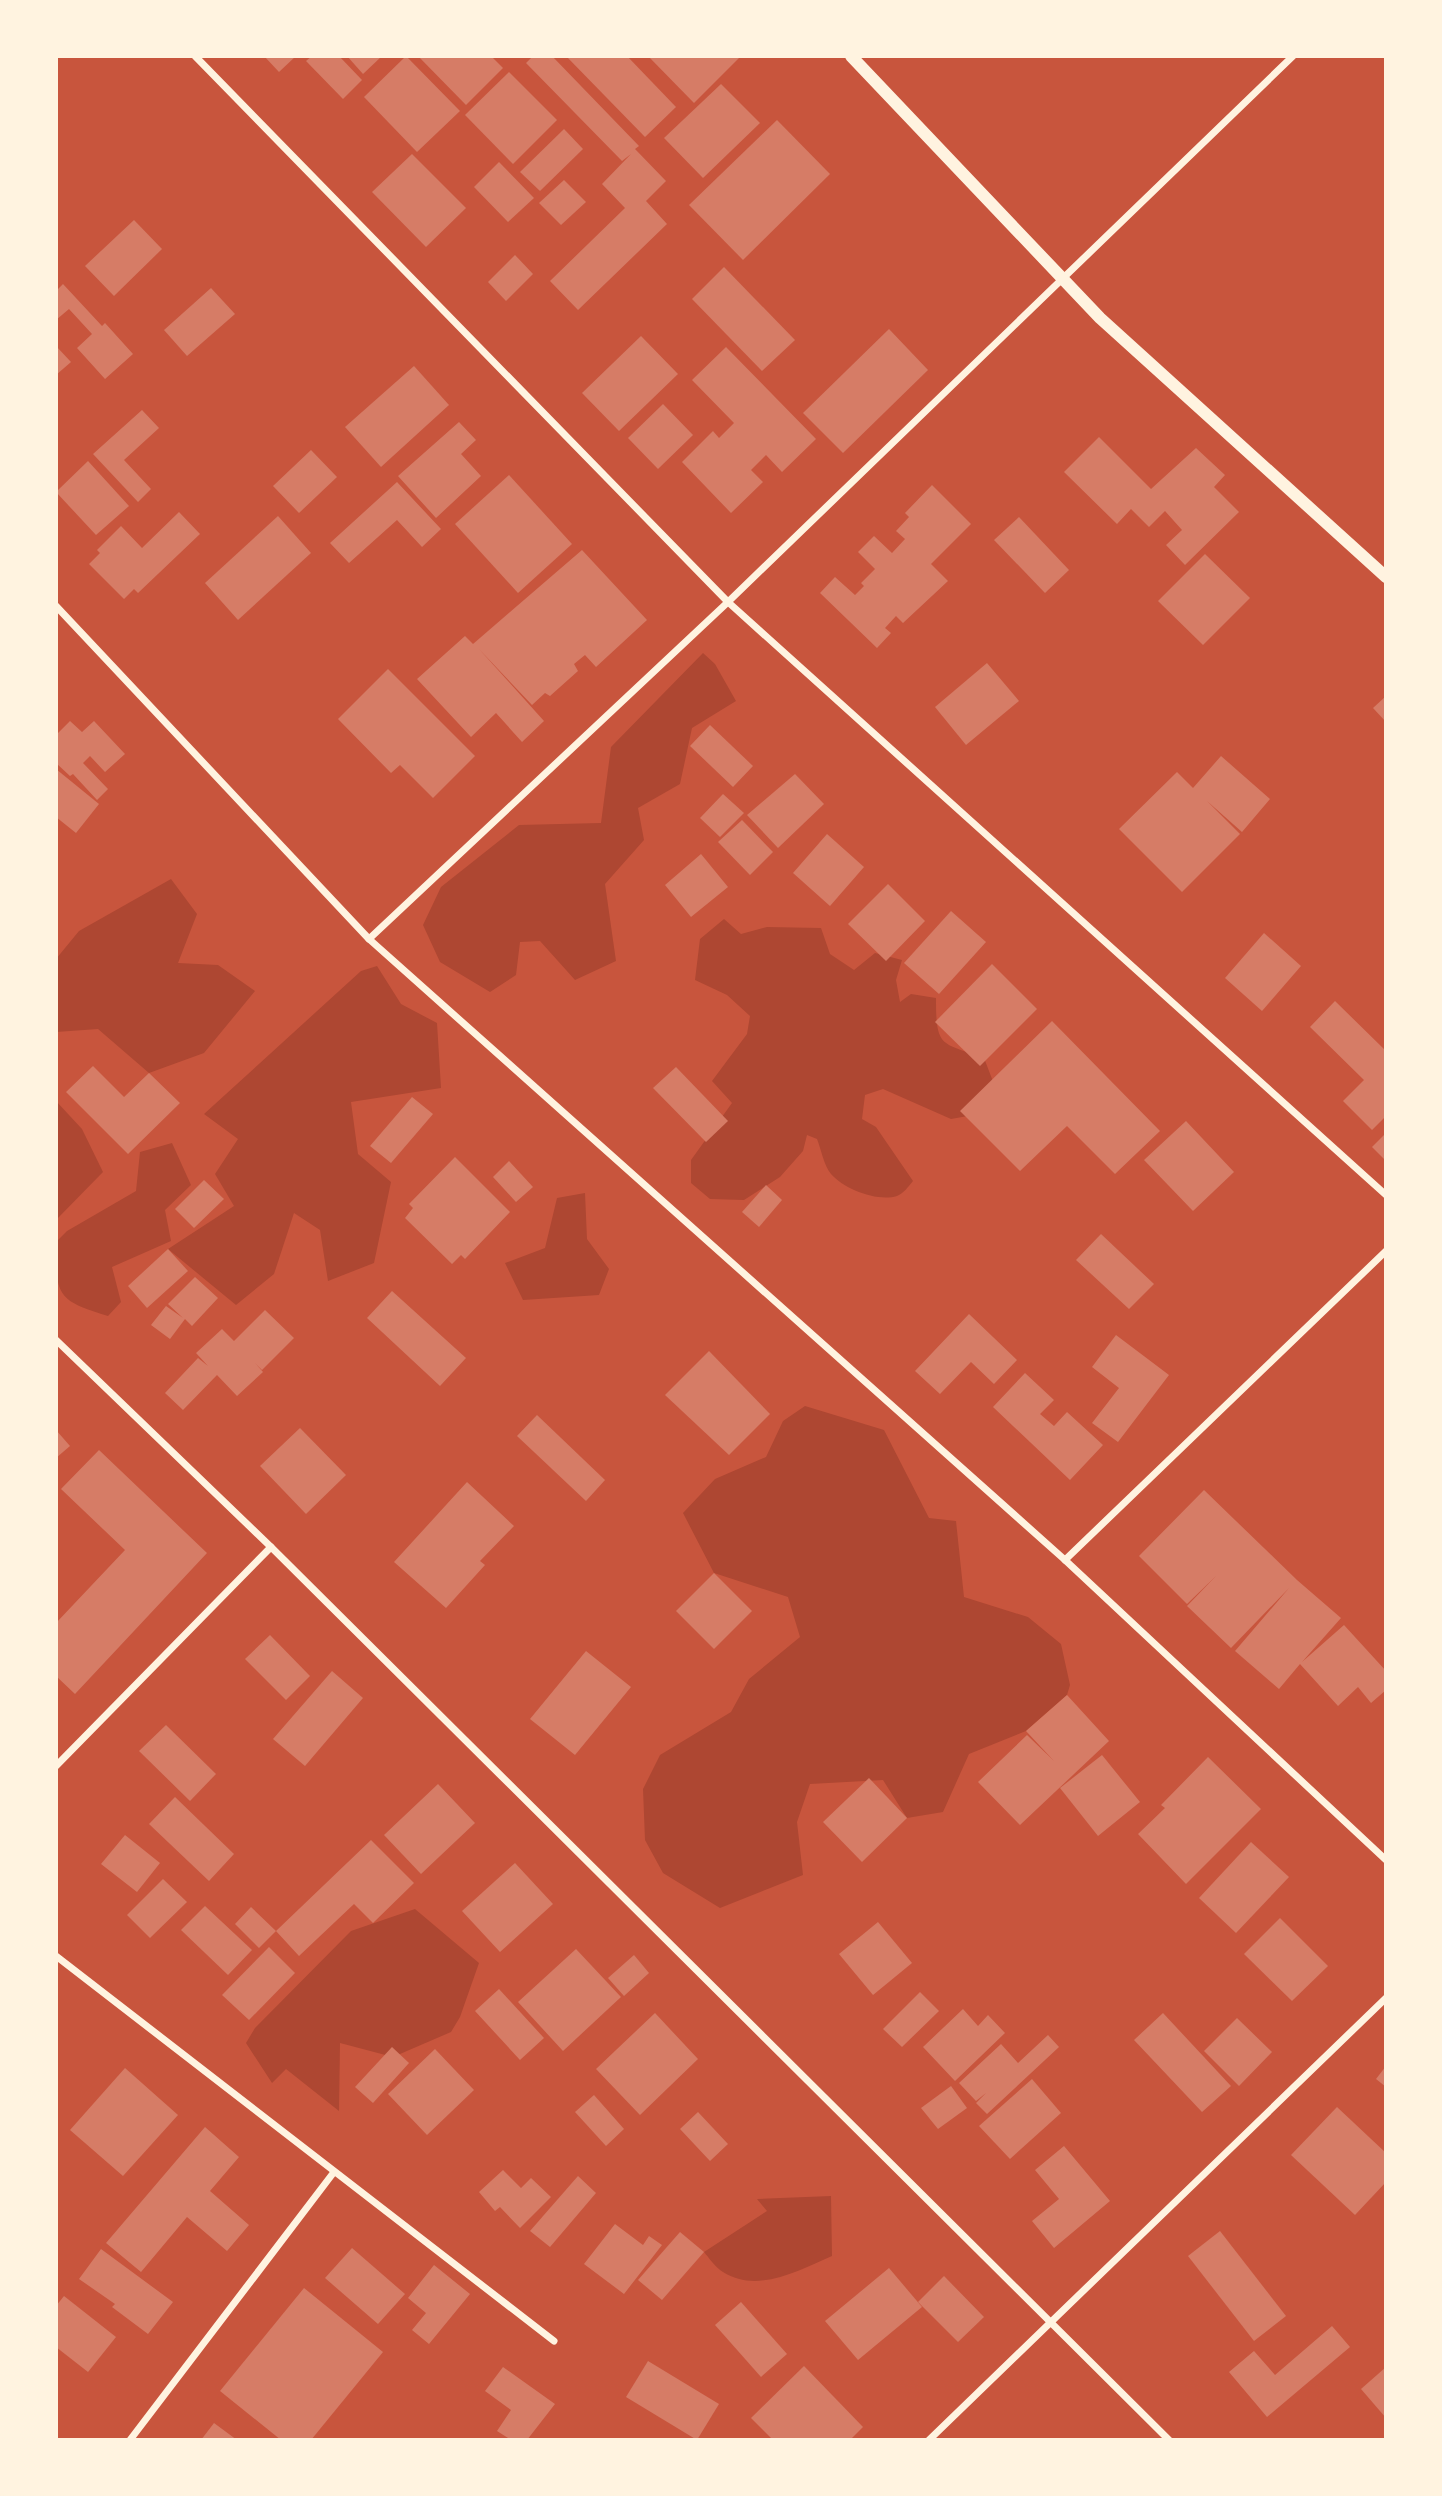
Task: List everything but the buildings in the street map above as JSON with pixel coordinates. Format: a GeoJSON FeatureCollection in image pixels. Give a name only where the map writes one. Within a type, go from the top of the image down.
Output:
{"type":"FeatureCollection","features":[{"type":"Feature","properties":{"kind":"street"},"geometry":{"type":"LineString","coordinates":[[195,56],[728,602],[1386,1195]]}},
{"type":"Feature","properties":{"kind":"street"},"geometry":{"type":"LineString","coordinates":[[851,56],[1100,318],[1386,578]]}},
{"type":"Feature","properties":{"kind":"street"},"geometry":{"type":"LineString","coordinates":[[369,939],[728,602],[1293,56]]}},
{"type":"Feature","properties":{"kind":"street"},"geometry":{"type":"LineString","coordinates":[[56,606],[369,939],[1065,1560],[1386,1860]]}},
{"type":"Feature","properties":{"kind":"street"},"geometry":{"type":"LineString","coordinates":[[1065,1560],[1386,1251]]}},
{"type":"Feature","properties":{"kind":"street"},"geometry":{"type":"LineString","coordinates":[[56,1340],[271,1547],[1170,2440]]}},
{"type":"Feature","properties":{"kind":"street"},"geometry":{"type":"LineString","coordinates":[[56,1766],[271,1547]]}},
{"type":"Feature","properties":{"kind":"street"},"geometry":{"type":"LineString","coordinates":[[56,1956],[554,2341]]}},
{"type":"Feature","properties":{"kind":"street"},"geometry":{"type":"LineString","coordinates":[[929,2440],[1386,1998]]}},
{"type":"Feature","properties":{"kind":"street"},"geometry":{"type":"LineString","coordinates":[[130,2440],[334,2172]]}},
{"type":"Feature","properties":{"kind":"shaded area"},"geometry":{"type":"Polygon","coordinates":[[[703,653],[715,664],[736,701],[692,728],[680,784],[638,808],[644,840],[605,884],[616,961],[575,980],[540,941],[520,942],[516,975],[490,992],[440,962],[423,925],[441,887],[519,825],[601,823],[611,747],[703,653]]]}},
{"type":"Feature","properties":{"kind":"shaded area"},"geometry":{"type":"Polygon","coordinates":[[[171,879],[197,914],[178,963],[218,965],[255,991],[204,1053],[149,1073],[98,1029],[56,1032],[56,959],[79,931],[171,879]]]}},
{"type":"Feature","properties":{"kind":"shaded area"},"geometry":{"type":"Polygon","coordinates":[[[724,919],[741,934],[767,927],[821,928],[830,954],[854,970],[875,953],[902,960],[896,980],[900,1002],[911,994],[936,998],[937,1026],[944,1041],[984,1058],[994,1084],[979,1114],[951,1119],[883,1089],[865,1095],[862,1119],[876,1127],[913,1181],[899,1195],[871,1196],[844,1185],[829,1171],[817,1139],[807,1135],[803,1151],[780,1177],[744,1200],[710,1199],[691,1183],[691,1160],[732,1103],[712,1081],[747,1034],[750,1016],[727,995],[695,980],[700,939],[724,919]]]}},
{"type":"Feature","properties":{"kind":"shaded area"},"geometry":{"type":"Polygon","coordinates":[[[377,966],[401,1004],[437,1023],[441,1088],[351,1102],[358,1154],[391,1182],[374,1263],[328,1281],[320,1230],[294,1213],[274,1274],[236,1305],[168,1249],[234,1206],[215,1174],[238,1139],[204,1114],[361,971],[377,966]]]}},
{"type":"Feature","properties":{"kind":"shaded area"},"geometry":{"type":"Polygon","coordinates":[[[56,1101],[82,1129],[103,1172],[56,1220],[56,1101]]]}},
{"type":"Feature","properties":{"kind":"shaded area"},"geometry":{"type":"Polygon","coordinates":[[[172,1143],[191,1185],[165,1210],[171,1241],[112,1267],[121,1302],[108,1316],[69,1300],[59,1285],[56,1242],[67,1231],[136,1191],[140,1152],[172,1143]]]}},
{"type":"Feature","properties":{"kind":"shaded area"},"geometry":{"type":"Polygon","coordinates":[[[585,1193],[587,1239],[609,1269],[599,1295],[523,1300],[505,1263],[545,1248],[557,1198],[585,1193]]]}},
{"type":"Feature","properties":{"kind":"shaded area"},"geometry":{"type":"Polygon","coordinates":[[[805,1406],[884,1430],[929,1518],[956,1521],[964,1597],[1028,1617],[1061,1644],[1070,1685],[1067,1695],[1026,1731],[969,1754],[943,1812],[907,1818],[883,1780],[810,1784],[797,1822],[803,1875],[720,1908],[663,1873],[645,1840],[643,1789],[660,1755],[731,1712],[749,1679],[800,1637],[788,1597],[714,1573],[683,1513],[715,1479],[766,1457],[783,1421],[805,1406]]]}},
{"type":"Feature","properties":{"kind":"shaded area"},"geometry":{"type":"Polygon","coordinates":[[[415,1909],[479,1963],[460,2017],[451,2032],[393,2057],[340,2043],[339,2111],[286,2069],[272,2083],[246,2043],[255,2028],[351,1931],[415,1909]]]}},
{"type":"Feature","properties":{"kind":"shaded area"},"geometry":{"type":"Polygon","coordinates":[[[831,2196],[832,2256],[806,2268],[778,2278],[750,2281],[723,2272],[704,2252],[767,2211],[757,2199],[831,2196]]]}}]}
